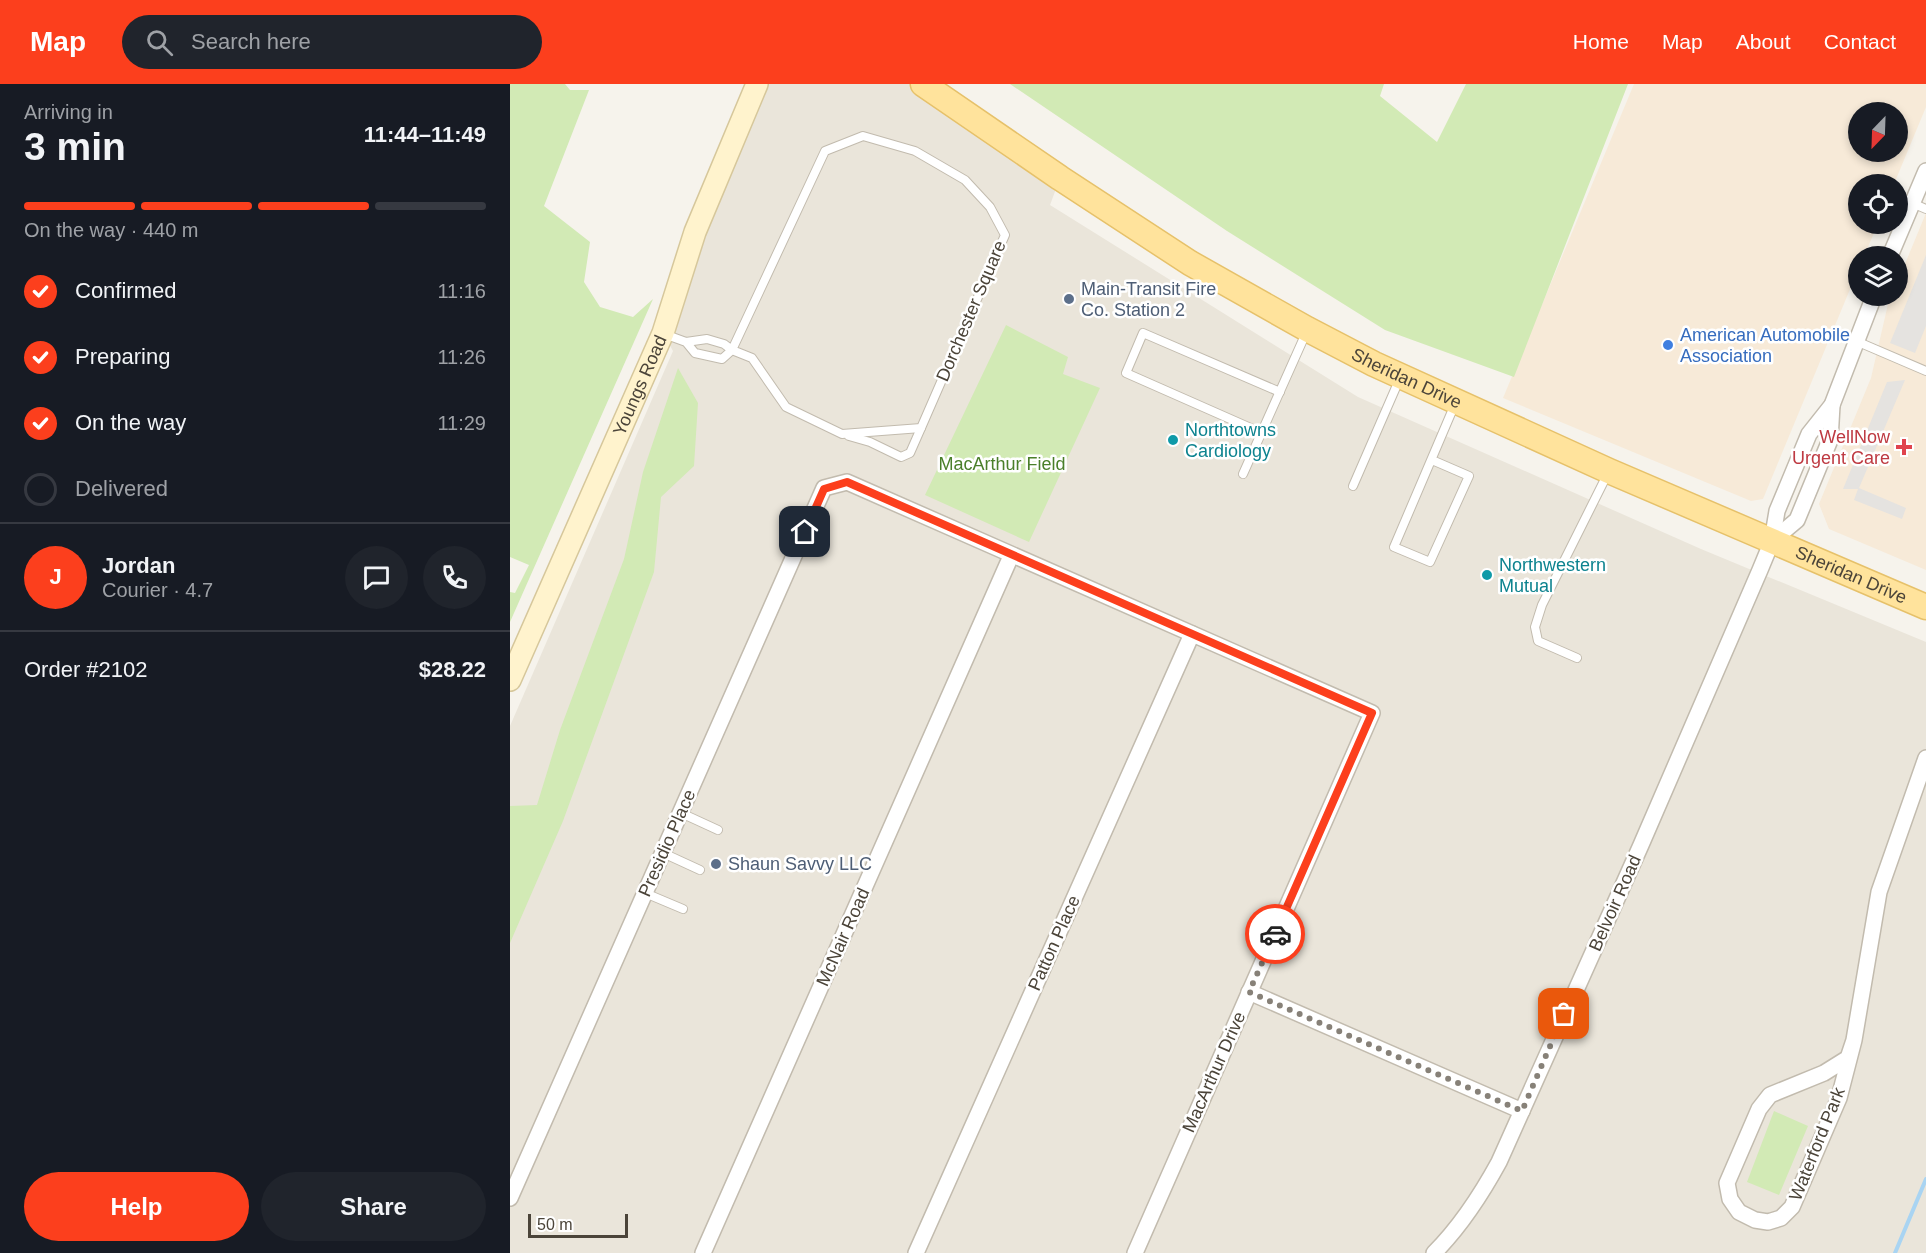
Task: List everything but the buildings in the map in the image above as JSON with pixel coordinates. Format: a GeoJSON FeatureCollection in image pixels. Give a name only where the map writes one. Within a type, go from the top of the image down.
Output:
{"type":"FeatureCollection","features":[{"type":"Feature","properties":{"kind":"main road","name":"Sheridan Drive"},"geometry":{"type":"LineString","coordinates":[[923,84],[1137,230],[1190,263],[1307,329],[1456,403],[1926,607]]}},
{"type":"Feature","properties":{"kind":"street","name":"Youngs Road"},"geometry":{"type":"LineString","coordinates":[[510,680],[663,333],[694,232],[757,84]]}},
{"type":"Feature","properties":{"kind":"street"},"geometry":{"type":"LineString","coordinates":[[1896,246],[1919,206],[1926,171]]}},
{"type":"Feature","properties":{"kind":"street"},"geometry":{"type":"LineString","coordinates":[[1772,541],[1797,520],[1830,440],[1832,405],[1870,306]]}},
{"type":"Feature","properties":{"kind":"street"},"geometry":{"type":"LineString","coordinates":[[1772,541],[1777,512],[1809,434],[1832,405]]}},
{"type":"Feature","properties":{"kind":"street","name":"MacArthur Drive"},"geometry":{"type":"LineString","coordinates":[[824,489],[847,482],[1372,713],[1135,1253]]}},
{"type":"Feature","properties":{"kind":"street","name":"Presidio Place"},"geometry":{"type":"LineString","coordinates":[[510,1198],[824,489]]}},
{"type":"Feature","properties":{"kind":"street","name":"Belvoir Road"},"geometry":{"type":"LineString","coordinates":[[1434,1253],[1464,1219],[1499,1162],[1641,845],[1772,541]]}},
{"type":"Feature","properties":{"kind":"street","name":"McNair Road"},"geometry":{"type":"LineString","coordinates":[[703,1253],[1011,556]]}},
{"type":"Feature","properties":{"kind":"street","name":"Patton Place"},"geometry":{"type":"LineString","coordinates":[[916,1253],[1192,634]]}},
{"type":"Feature","properties":{"kind":"street","name":"Waterford Park"},"geometry":{"type":"LineString","coordinates":[[1854,1040],[1848,1058],[1824,1072],[1770,1095],[1759,1109],[1727,1183],[1730,1199],[1739,1212],[1755,1220],[1768,1222],[1781,1218],[1792,1207],[1839,1098],[1854,1040],[1879,892],[1926,758]]}},
{"type":"Feature","properties":{"kind":"street"},"geometry":{"type":"LineString","coordinates":[[1249,992],[1522,1111]]}},
{"type":"Feature","properties":{"kind":"lane","name":"Dorchester Square"},"geometry":{"type":"LineString","coordinates":[[663,333],[686,342],[695,353],[722,359],[732,350],[825,151],[863,136],[915,151],[965,180],[990,207],[1005,235],[910,453],[901,457],[870,442],[842,434],[786,407],[752,358],[732,350],[724,344],[707,339],[686,342]]}},
{"type":"Feature","properties":{"kind":"lane"},"geometry":{"type":"LineString","coordinates":[[1243,474],[1307,329]]}},
{"type":"Feature","properties":{"kind":"lane"},"geometry":{"type":"LineString","coordinates":[[1262,433],[1126,373],[1143,333],[1280,392]]}},
{"type":"Feature","properties":{"kind":"lane"},"geometry":{"type":"LineString","coordinates":[[1856,341],[1926,371]]}},
{"type":"Feature","properties":{"kind":"lane"},"geometry":{"type":"LineString","coordinates":[[1353,486],[1400,377]]}},
{"type":"Feature","properties":{"kind":"lane"},"geometry":{"type":"LineString","coordinates":[[1432,460],[1469,476],[1430,562],[1394,548],[1456,403]]}},
{"type":"Feature","properties":{"kind":"lane"},"geometry":{"type":"LineString","coordinates":[[842,434],[921,428]]}},
{"type":"Feature","properties":{"kind":"lane"},"geometry":{"type":"LineString","coordinates":[[1577,658],[1538,640],[1534,627],[1542,605],[1609,471]]}},
{"type":"Feature","properties":{"kind":"lane"},"geometry":{"type":"LineString","coordinates":[[681,813],[718,830]]}},
{"type":"Feature","properties":{"kind":"lane"},"geometry":{"type":"LineString","coordinates":[[663,854],[700,870]]}},
{"type":"Feature","properties":{"kind":"lane"},"geometry":{"type":"LineString","coordinates":[[645,893],[683,909]]}},
{"type":"Feature","properties":{"kind":"shaded area"},"geometry":{"type":"Polygon","coordinates":[[[757,84],[923,84],[1060,178],[1050,205],[1358,397],[1701,549],[1926,642],[1926,1253],[510,1253],[510,726],[673,351],[663,333],[757,84]]]}},
{"type":"Feature","properties":{"kind":"shaded area"},"geometry":{"type":"Polygon","coordinates":[[[1634,84],[1926,84],[1926,107],[1908,150],[1908,102],[1848,102],[1848,162],[1903,162],[1898,174],[1848,174],[1848,234],[1874,234],[1868,246],[1848,246],[1848,294],[1763,499],[1751,501],[1503,398],[1634,84]]]}},
{"type":"Feature","properties":{"kind":"shaded area"},"geometry":{"type":"Polygon","coordinates":[[[1926,213],[1926,570],[1829,529],[1819,504],[1871,378],[1888,306],[1908,306],[1908,257],[1926,213]]]}},
{"type":"Feature","properties":{"kind":"shaded area"},"geometry":{"type":"Polygon","coordinates":[[[1926,255],[1926,326],[1915,353],[1890,343],[1905,306],[1908,306],[1908,299],[1926,255]]]}},
{"type":"Feature","properties":{"kind":"shaded area"},"geometry":{"type":"Polygon","coordinates":[[[1905,380],[1859,488],[1906,508],[1902,519],[1854,500],[1858,489],[1843,489],[1887,382],[1905,380]]]}},
{"type":"Feature","properties":{"kind":"green space"},"geometry":{"type":"Polygon","coordinates":[[[510,84],[565,84],[570,90],[589,90],[544,206],[590,242],[584,282],[600,307],[633,317],[653,299],[510,622],[510,592],[515,593],[529,565],[510,557],[510,84]]]}},
{"type":"Feature","properties":{"kind":"green space"},"geometry":{"type":"Polygon","coordinates":[[[1010,84],[1384,84],[1380,96],[1437,142],[1466,84],[1628,84],[1514,377],[1385,330],[1227,231],[1010,84]]]}},
{"type":"Feature","properties":{"kind":"green space","name":"MacArthur Field"},"geometry":{"type":"Polygon","coordinates":[[[1006,325],[1068,357],[1063,374],[1100,388],[1029,542],[925,495],[1006,325]]]}},
{"type":"Feature","properties":{"kind":"green space"},"geometry":{"type":"Polygon","coordinates":[[[678,368],[698,403],[694,466],[661,497],[654,572],[563,821],[510,943],[510,806],[537,805],[560,730],[624,559],[643,472],[678,368]]]}},
{"type":"Feature","properties":{"kind":"green space"},"geometry":{"type":"Polygon","coordinates":[[[1774,1111],[1808,1126],[1779,1195],[1747,1182],[1774,1111]]]}},
{"type":"Feature","properties":{"kind":"waterway"},"geometry":{"type":"LineString","coordinates":[[1895,1253],[1926,1179]]}},
{"type":"Feature","properties":{"kind":"way so far"},"geometry":{"type":"LineString","coordinates":[[1275,934],[1249,992],[1522,1111],[1564,1014]]}},
{"type":"Feature","properties":{"kind":"place","name":"Main-Transit Fire Co. Station 2"},"geometry":{"type":"Point","coordinates":[1069,299]}},
{"type":"Feature","properties":{"kind":"place","name":"American Automobile Association"},"geometry":{"type":"Point","coordinates":[1668,345]}},
{"type":"Feature","properties":{"kind":"place","name":"Northtowns Cardiology"},"geometry":{"type":"Point","coordinates":[1173,440]}},
{"type":"Feature","properties":{"kind":"place","name":"WellNow Urgent Care"},"geometry":{"type":"Point","coordinates":[1904,447]}},
{"type":"Feature","properties":{"kind":"place","name":"Northwestern Mutual"},"geometry":{"type":"Point","coordinates":[1487,575]}},
{"type":"Feature","properties":{"kind":"place","name":"Shaun Savvy LLC"},"geometry":{"type":"Point","coordinates":[716,864]}},
{"type":"Feature","properties":{"kind":"route"},"geometry":{"type":"LineString","coordinates":[[805,532],[824,489],[847,482],[1372,713],[1275,934]]}}]}
